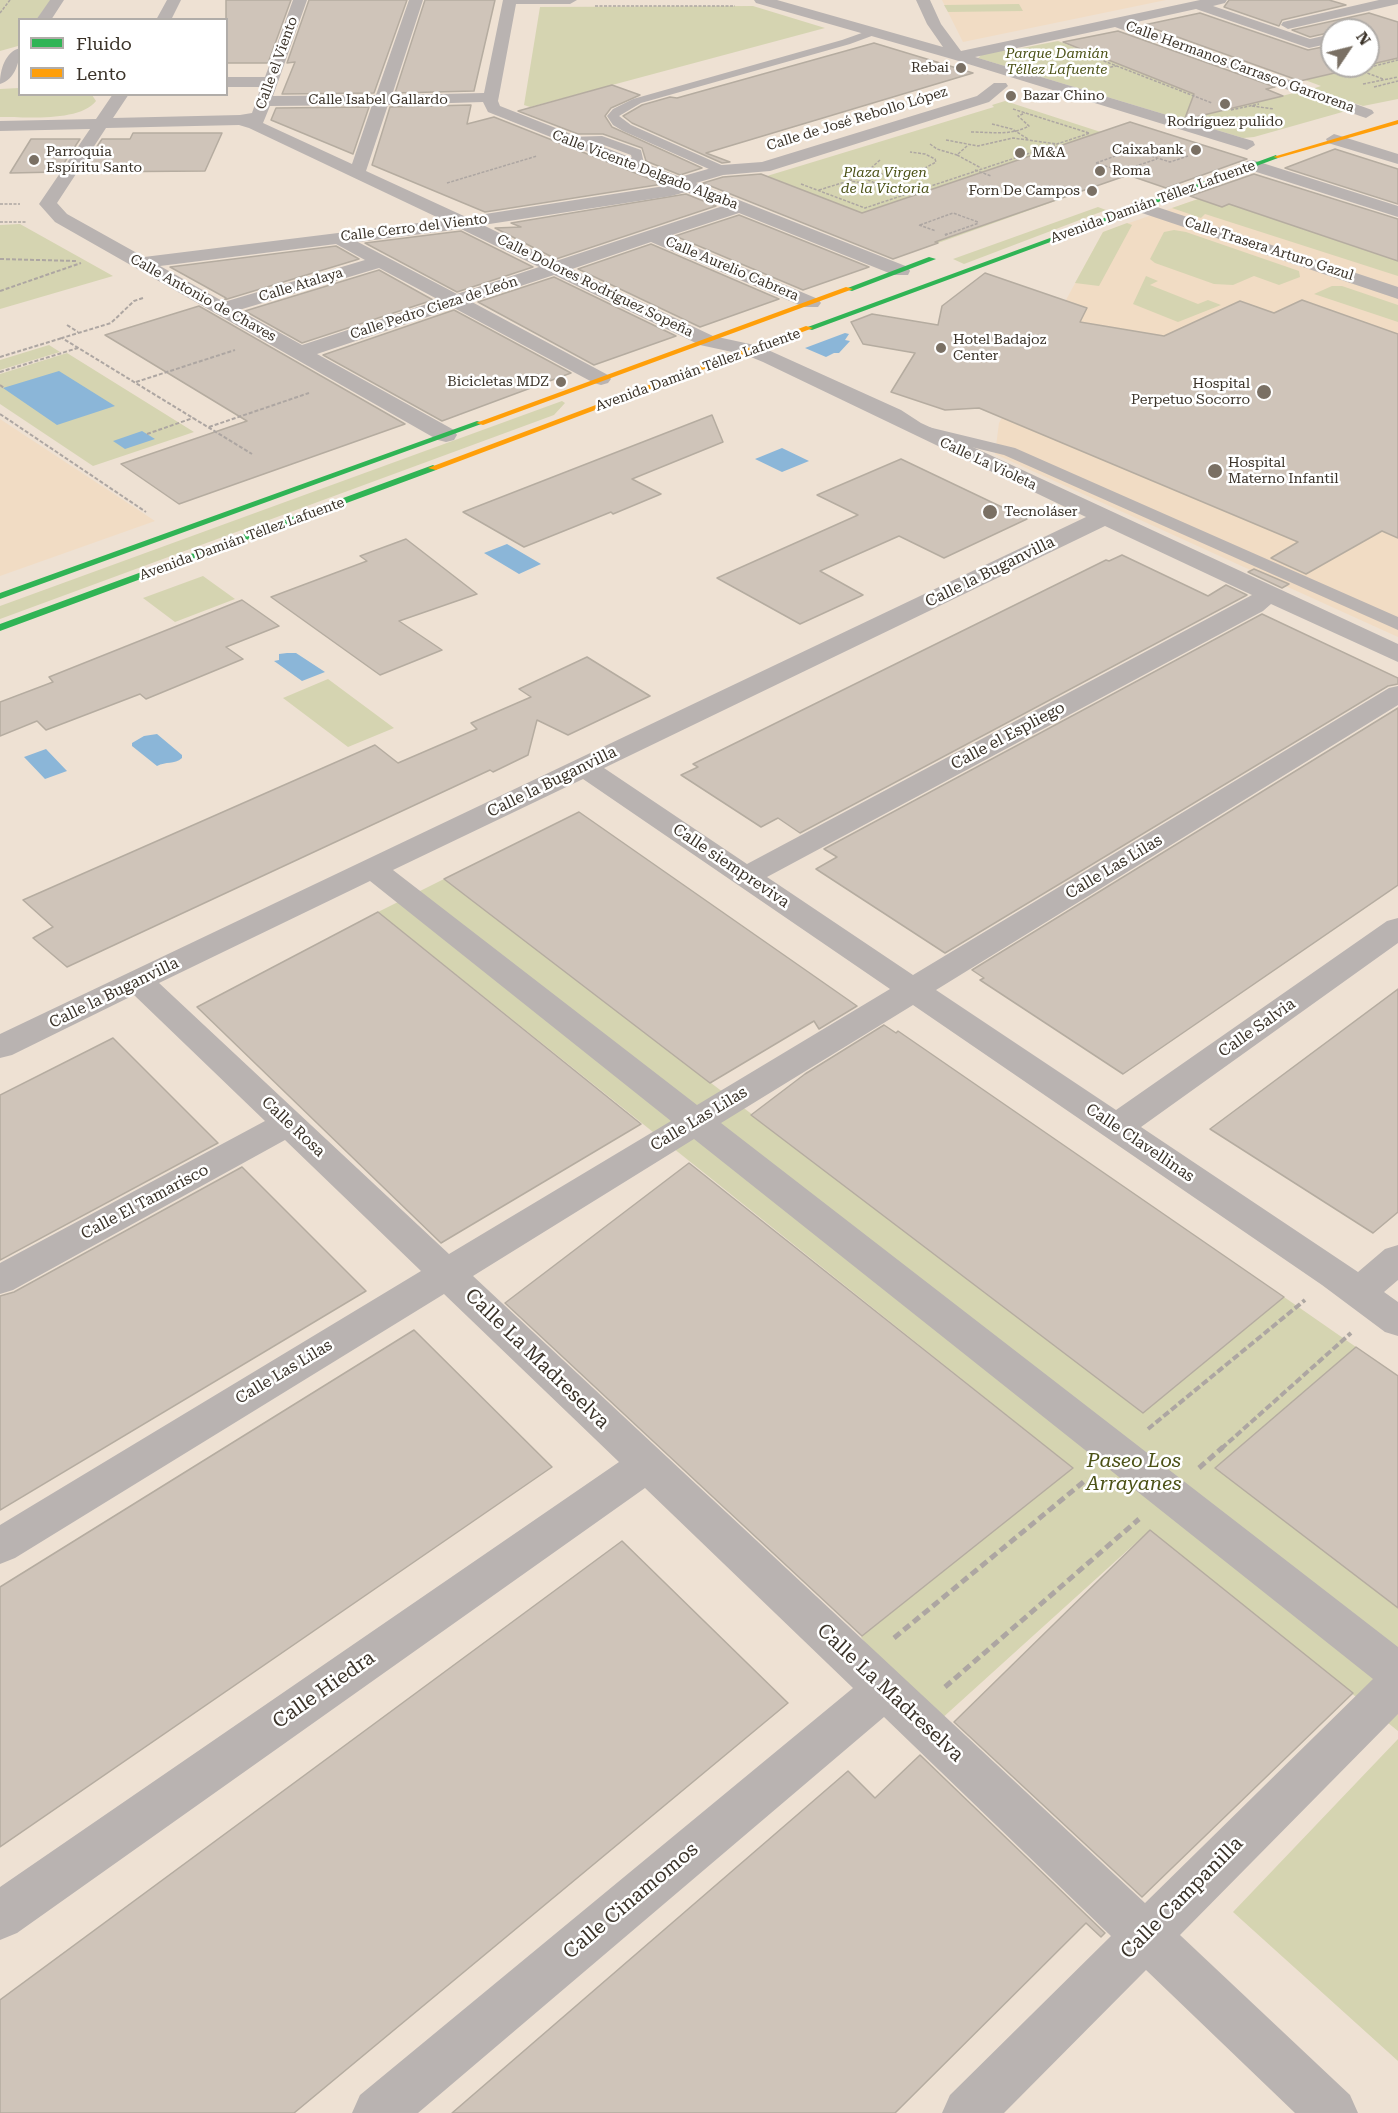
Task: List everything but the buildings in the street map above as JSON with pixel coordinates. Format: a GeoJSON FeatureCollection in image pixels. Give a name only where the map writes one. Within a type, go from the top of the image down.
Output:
{"type":"FeatureCollection","features":[{"type":"Feature","properties":{"kind":"street"},"geometry":{"type":"LineString","coordinates":[[44,18],[57,0]]}},
{"type":"Feature","properties":{"kind":"street"},"geometry":{"type":"LineString","coordinates":[[164,18],[174,0]]}},
{"type":"Feature","properties":{"kind":"street","name":"Calle el Viento"},"geometry":{"type":"LineString","coordinates":[[254,116],[300,0]]}},
{"type":"Feature","properties":{"kind":"street"},"geometry":{"type":"LineString","coordinates":[[357,173],[416,0]]}},
{"type":"Feature","properties":{"kind":"street"},"geometry":{"type":"LineString","coordinates":[[492,97],[510,0],[570,0]]}},
{"type":"Feature","properties":{"kind":"street"},"geometry":{"type":"LineString","coordinates":[[761,0],[1255,143],[1258,153],[1184,181],[1178,186],[1178,192]]}},
{"type":"Feature","properties":{"kind":"street"},"geometry":{"type":"LineString","coordinates":[[923,0],[930,15],[957,56]]}},
{"type":"Feature","properties":{"kind":"street"},"geometry":{"type":"LineString","coordinates":[[957,56],[1220,0]]}},
{"type":"Feature","properties":{"kind":"street"},"geometry":{"type":"LineString","coordinates":[[1267,29],[1398,0]]}},
{"type":"Feature","properties":{"kind":"street"},"geometry":{"type":"LineString","coordinates":[[1197,5],[1309,44],[1320,41]]}},
{"type":"Feature","properties":{"kind":"street"},"geometry":{"type":"LineString","coordinates":[[1338,14],[1350,18]]}},
{"type":"Feature","properties":{"kind":"street"},"geometry":{"type":"LineString","coordinates":[[873,32],[930,15]]}},
{"type":"Feature","properties":{"kind":"street","name":"Calle Hermanos Carrasco Garrorena"},"geometry":{"type":"LineString","coordinates":[[1115,22],[1369,114]]}},
{"type":"Feature","properties":{"kind":"street"},"geometry":{"type":"LineString","coordinates":[[0,53],[18,52]]}},
{"type":"Feature","properties":{"kind":"street"},"geometry":{"type":"LineString","coordinates":[[0,79],[18,53]]}},
{"type":"Feature","properties":{"kind":"street","name":"Calle de José Rebollo López"},"geometry":{"type":"LineString","coordinates":[[682,185],[735,163],[764,167],[990,94],[1025,78]]}},
{"type":"Feature","properties":{"kind":"street"},"geometry":{"type":"LineString","coordinates":[[228,82],[269,82]]}},
{"type":"Feature","properties":{"kind":"street","name":"Calle de José Rebollo López"},"geometry":{"type":"LineString","coordinates":[[961,90],[990,94]]}},
{"type":"Feature","properties":{"kind":"street"},"geometry":{"type":"LineString","coordinates":[[102,125],[120,96]]}},
{"type":"Feature","properties":{"kind":"street","name":"Calle Isabel Gallardo"},"geometry":{"type":"LineString","coordinates":[[0,126],[102,125],[254,116],[383,100],[492,97]]}},
{"type":"Feature","properties":{"kind":"street","name":"Calle Vicente Delgado Algaba"},"geometry":{"type":"LineString","coordinates":[[492,97],[491,105],[501,114],[738,207],[893,273]]}},
{"type":"Feature","properties":{"kind":"street"},"geometry":{"type":"LineString","coordinates":[[1345,118],[1398,112]]}},
{"type":"Feature","properties":{"kind":"street"},"geometry":{"type":"LineString","coordinates":[[1369,114],[1332,130],[1330,132],[1334,139],[1398,159]]}},
{"type":"Feature","properties":{"kind":"street","name":"Calle Dolores Rodríguez Sopeña"},"geometry":{"type":"LineString","coordinates":[[254,116],[357,173],[707,341]]}},
{"type":"Feature","properties":{"kind":"street","name":"Avenida Damián Téllez Lafuente"},"geometry":{"type":"LineString","coordinates":[[0,628],[1139,206],[1253,165],[1334,139],[1398,122]]}},
{"type":"Feature","properties":{"kind":"street","name":"Calle Antonio de Chaves"},"geometry":{"type":"LineString","coordinates":[[102,125],[48,204],[61,218],[446,435]]}},
{"type":"Feature","properties":{"kind":"street","name":"Avenida Damián Téllez Lafuente"},"geometry":{"type":"LineString","coordinates":[[1225,153],[1255,143]]}},
{"type":"Feature","properties":{"kind":"street"},"geometry":{"type":"LineString","coordinates":[[1253,165],[1398,212]]}},
{"type":"Feature","properties":{"kind":"street","name":"Calle Cerro del Viento"},"geometry":{"type":"LineString","coordinates":[[140,263],[464,223],[671,191],[682,185]]}},
{"type":"Feature","properties":{"kind":"street"},"geometry":{"type":"LineString","coordinates":[[1108,203],[1139,206]]}},
{"type":"Feature","properties":{"kind":"street","name":"Calle Trasera Arturo Gazul"},"geometry":{"type":"LineString","coordinates":[[1139,206],[1398,292]]}},
{"type":"Feature","properties":{"kind":"street","name":"Calle Pedro Cieza de León"},"geometry":{"type":"LineString","coordinates":[[300,353],[738,207]]}},
{"type":"Feature","properties":{"kind":"street","name":"Calle Aurelio Cabrera"},"geometry":{"type":"LineString","coordinates":[[653,236],[811,303]]}},
{"type":"Feature","properties":{"kind":"street"},"geometry":{"type":"LineString","coordinates":[[336,237],[601,380]]}},
{"type":"Feature","properties":{"kind":"street","name":"Avenida Damián Téllez Lafuente"},"geometry":{"type":"LineString","coordinates":[[0,597],[947,254]]}},
{"type":"Feature","properties":{"kind":"street","name":"Calle Atalaya"},"geometry":{"type":"LineString","coordinates":[[222,309],[381,261]]}},
{"type":"Feature","properties":{"kind":"street"},"geometry":{"type":"LineString","coordinates":[[752,350],[750,342],[754,335],[874,291],[884,285],[893,273],[953,276]]}},
{"type":"Feature","properties":{"kind":"street"},"geometry":{"type":"LineString","coordinates":[[558,422],[574,404],[706,355],[713,348],[713,345],[707,341]]}},
{"type":"Feature","properties":{"kind":"street","name":"Calle La Violeta"},"geometry":{"type":"LineString","coordinates":[[707,341],[752,350],[893,415],[913,428],[1103,518],[1398,654]]}},
{"type":"Feature","properties":{"kind":"street","name":"Calle la Buganvilla"},"geometry":{"type":"LineString","coordinates":[[0,1047],[1103,518]]}},
{"type":"Feature","properties":{"kind":"street","name":"Calle el Espliego"},"geometry":{"type":"LineString","coordinates":[[746,876],[1254,606],[1269,594]]}},
{"type":"Feature","properties":{"kind":"street","name":"Calle Las Lilas"},"geometry":{"type":"LineString","coordinates":[[0,1546],[1398,694]]}},
{"type":"Feature","properties":{"kind":"street","name":"Calle siempreviva"},"geometry":{"type":"LineString","coordinates":[[584,766],[879,966]]}},
{"type":"Feature","properties":{"kind":"street"},"geometry":{"type":"LineString","coordinates":[[372,868],[1398,1673]]}},
{"type":"Feature","properties":{"kind":"street","name":"Calle Salvia"},"geometry":{"type":"LineString","coordinates":[[1116,1127],[1398,928]]}},
{"type":"Feature","properties":{"kind":"street","name":"Calle Clavellinas"},"geometry":{"type":"LineString","coordinates":[[879,966],[1359,1293],[1398,1322]]}},
{"type":"Feature","properties":{"kind":"street","name":"Calle Rosa"},"geometry":{"type":"LineString","coordinates":[[138,981],[447,1273]]}},
{"type":"Feature","properties":{"kind":"street","name":"Calle El Tamarisco"},"geometry":{"type":"LineString","coordinates":[[0,1280],[289,1123]]}},
{"type":"Feature","properties":{"kind":"street"},"geometry":{"type":"LineString","coordinates":[[1359,1293],[1398,1260]]}},
{"type":"Feature","properties":{"kind":"street","name":"Calle La Madreselva"},"geometry":{"type":"LineString","coordinates":[[447,1273],[1332,2113]]}},
{"type":"Feature","properties":{"kind":"street","name":"Calle Hiedra"},"geometry":{"type":"LineString","coordinates":[[0,1916],[648,1464]]}},
{"type":"Feature","properties":{"kind":"street","name":"Calle Campanilla"},"geometry":{"type":"LineString","coordinates":[[968,2113],[1398,1684]]}},
{"type":"Feature","properties":{"kind":"street","name":"Calle Cinamomos"},"geometry":{"type":"LineString","coordinates":[[378,2113],[885,1689]]}},
{"type":"Feature","properties":{"kind":"lane"},"geometry":{"type":"LineString","coordinates":[[735,163],[627,128],[617,122],[613,116],[617,111],[637,101],[846,42],[873,32]]}},
{"type":"Feature","properties":{"kind":"lane"},"geometry":{"type":"LineString","coordinates":[[913,428],[1009,451],[1398,624]]}},
{"type":"Feature","properties":{"kind":"path"},"geometry":{"type":"LineString","coordinates":[[0,13],[10,0]]}},
{"type":"Feature","properties":{"kind":"path"},"geometry":{"type":"LineString","coordinates":[[592,6],[735,6]]}},
{"type":"Feature","properties":{"kind":"path"},"geometry":{"type":"LineString","coordinates":[[1086,54],[1215,104]]}},
{"type":"Feature","properties":{"kind":"path"},"geometry":{"type":"LineString","coordinates":[[1380,64],[1398,60]]}},
{"type":"Feature","properties":{"kind":"path"},"geometry":{"type":"LineString","coordinates":[[1380,78],[1398,81]]}},
{"type":"Feature","properties":{"kind":"path"},"geometry":{"type":"LineString","coordinates":[[1362,84],[1383,79]]}},
{"type":"Feature","properties":{"kind":"path"},"geometry":{"type":"LineString","coordinates":[[1372,87],[1398,81]]}},
{"type":"Feature","properties":{"kind":"path"},"geometry":{"type":"LineString","coordinates":[[799,183],[865,208],[1090,133],[1025,113],[990,94]]}},
{"type":"Feature","properties":{"kind":"path"},"geometry":{"type":"LineString","coordinates":[[1223,107],[1229,111],[1260,103]]}},
{"type":"Feature","properties":{"kind":"path"},"geometry":{"type":"LineString","coordinates":[[976,132],[994,135],[1029,126],[1018,116],[1025,113]]}},
{"type":"Feature","properties":{"kind":"path"},"geometry":{"type":"LineString","coordinates":[[994,135],[999,140]]}},
{"type":"Feature","properties":{"kind":"path"},"geometry":{"type":"LineString","coordinates":[[956,140],[967,146],[989,146],[999,140],[1028,139],[1058,144]]}},
{"type":"Feature","properties":{"kind":"path"},"geometry":{"type":"LineString","coordinates":[[406,196],[575,143]]}},
{"type":"Feature","properties":{"kind":"path"},"geometry":{"type":"LineString","coordinates":[[967,146],[957,155],[982,168]]}},
{"type":"Feature","properties":{"kind":"path"},"geometry":{"type":"LineString","coordinates":[[1132,150],[1158,159],[1121,171],[1095,163],[1132,150]]}},
{"type":"Feature","properties":{"kind":"path"},"geometry":{"type":"LineString","coordinates":[[818,190],[861,177],[930,167],[936,160],[929,155],[943,151]]}},
{"type":"Feature","properties":{"kind":"path"},"geometry":{"type":"LineString","coordinates":[[845,170],[869,168],[885,175]]}},
{"type":"Feature","properties":{"kind":"path"},"geometry":{"type":"LineString","coordinates":[[861,177],[869,168]]}},
{"type":"Feature","properties":{"kind":"path"},"geometry":{"type":"LineString","coordinates":[[845,170],[850,181],[878,186]]}},
{"type":"Feature","properties":{"kind":"path"},"geometry":{"type":"LineString","coordinates":[[845,170],[878,186],[904,195]]}},
{"type":"Feature","properties":{"kind":"path"},"geometry":{"type":"LineString","coordinates":[[975,170],[991,176]]}},
{"type":"Feature","properties":{"kind":"path"},"geometry":{"type":"LineString","coordinates":[[878,186],[878,180],[885,175]]}},
{"type":"Feature","properties":{"kind":"path"},"geometry":{"type":"LineString","coordinates":[[919,225],[952,213],[979,223],[945,235]]}},
{"type":"Feature","properties":{"kind":"path"},"geometry":{"type":"LineString","coordinates":[[0,259],[89,260],[0,291]]}},
{"type":"Feature","properties":{"kind":"path"},"geometry":{"type":"LineString","coordinates":[[0,357],[111,323],[134,300],[182,286]]}},
{"type":"Feature","properties":{"kind":"path"},"geometry":{"type":"LineString","coordinates":[[67,325],[79,333]]}},
{"type":"Feature","properties":{"kind":"path"},"geometry":{"type":"LineString","coordinates":[[62,338],[252,454]]}},
{"type":"Feature","properties":{"kind":"path"},"geometry":{"type":"LineString","coordinates":[[0,372],[79,348]]}},
{"type":"Feature","properties":{"kind":"path"},"geometry":{"type":"LineString","coordinates":[[136,382],[235,350]]}},
{"type":"Feature","properties":{"kind":"path"},"geometry":{"type":"LineString","coordinates":[[0,385],[4,388]]}},
{"type":"Feature","properties":{"kind":"path"},"geometry":{"type":"LineString","coordinates":[[208,427],[309,393]]}},
{"type":"Feature","properties":{"kind":"path"},"geometry":{"type":"LineString","coordinates":[[0,414],[177,532]]}},
{"type":"Feature","properties":{"kind":"path"},"geometry":{"type":"LineString","coordinates":[[147,434],[194,418]]}},
{"type":"Feature","properties":{"kind":"shaded area"},"geometry":{"type":"Polygon","coordinates":[[[942,0],[1166,0],[963,42],[942,0]]]}},
{"type":"Feature","properties":{"kind":"shaded area"},"geometry":{"type":"Polygon","coordinates":[[[1198,199],[1398,261],[1398,637],[995,454],[999,423],[1103,232],[1198,199]]]}},
{"type":"Feature","properties":{"kind":"shaded area"},"geometry":{"type":"Polygon","coordinates":[[[0,419],[155,521],[0,576],[0,419]]]}},
{"type":"Feature","properties":{"kind":"green space"},"geometry":{"type":"Polygon","coordinates":[[[0,0],[51,0],[38,18],[18,18],[18,46],[0,51],[0,0]]]}},
{"type":"Feature","properties":{"kind":"green space"},"geometry":{"type":"Polygon","coordinates":[[[1019,4],[1023,11],[948,12],[944,5],[1019,4]]]}},
{"type":"Feature","properties":{"kind":"green space"},"geometry":{"type":"Polygon","coordinates":[[[753,6],[825,28],[530,107],[524,105],[540,7],[753,6]]]}},
{"type":"Feature","properties":{"kind":"green space","name":"Parque Damián Téllez Lafuente"},"geometry":{"type":"Polygon","coordinates":[[[1058,41],[1232,108],[1298,92],[1346,111],[1254,137],[1243,138],[978,58],[981,55],[1008,49],[1058,41]]]}},
{"type":"Feature","properties":{"kind":"green space"},"geometry":{"type":"Polygon","coordinates":[[[1398,58],[1398,99],[1363,106],[1312,89],[1321,86],[1305,80],[1320,76],[1380,78],[1380,62],[1398,58]]]}},
{"type":"Feature","properties":{"kind":"green space"},"geometry":{"type":"Polygon","coordinates":[[[18,88],[18,96],[93,96],[96,101],[88,108],[65,115],[0,117],[0,89],[18,88]]]}},
{"type":"Feature","properties":{"kind":"green space","name":"Plaza Virgen de la Victoria"},"geometry":{"type":"Polygon","coordinates":[[[1005,101],[1178,157],[1119,178],[1042,152],[999,166],[1075,194],[938,243],[767,176],[994,107],[992,105],[1005,101]]]}},
{"type":"Feature","properties":{"kind":"green space"},"geometry":{"type":"Polygon","coordinates":[[[1198,199],[1222,207],[1229,204],[1398,261],[1398,276],[1205,214],[1201,218],[1172,208],[1198,199]]]}},
{"type":"Feature","properties":{"kind":"green space"},"geometry":{"type":"Polygon","coordinates":[[[1098,207],[1106,210],[964,264],[953,259],[1098,207]]]}},
{"type":"Feature","properties":{"kind":"green space"},"geometry":{"type":"Polygon","coordinates":[[[1127,223],[1132,225],[1099,286],[1075,283],[1103,232],[1127,223]]]}},
{"type":"Feature","properties":{"kind":"green space"},"geometry":{"type":"Polygon","coordinates":[[[20,224],[113,276],[0,309],[0,225],[20,224]]]}},
{"type":"Feature","properties":{"kind":"green space"},"geometry":{"type":"Polygon","coordinates":[[[1174,230],[1186,232],[1299,271],[1300,277],[1279,285],[1254,276],[1233,285],[1214,284],[1155,263],[1150,259],[1164,232],[1174,230]]]}},
{"type":"Feature","properties":{"kind":"green space"},"geometry":{"type":"Polygon","coordinates":[[[1146,276],[1158,281],[1150,285],[1198,304],[1208,300],[1221,305],[1178,322],[1133,304],[1146,276]]]}},
{"type":"Feature","properties":{"kind":"green space"},"geometry":{"type":"Polygon","coordinates":[[[1332,286],[1342,286],[1398,305],[1398,322],[1314,294],[1332,286]]]}},
{"type":"Feature","properties":{"kind":"green space"},"geometry":{"type":"Polygon","coordinates":[[[49,345],[60,352],[0,370],[0,360],[49,345]]]}},
{"type":"Feature","properties":{"kind":"green space"},"geometry":{"type":"Polygon","coordinates":[[[67,353],[194,432],[93,466],[0,404],[0,374],[67,353]]]}},
{"type":"Feature","properties":{"kind":"green space"},"geometry":{"type":"Polygon","coordinates":[[[562,401],[565,403],[554,415],[0,619],[0,606],[562,401]]]}},
{"type":"Feature","properties":{"kind":"green space"},"geometry":{"type":"Polygon","coordinates":[[[203,576],[235,599],[175,622],[143,598],[203,576]]]}},
{"type":"Feature","properties":{"kind":"green space"},"geometry":{"type":"Polygon","coordinates":[[[328,679],[394,728],[348,747],[283,698],[328,679]]]}},
{"type":"Feature","properties":{"kind":"green space","name":"Paseo Los Arrayanes"},"geometry":{"type":"Polygon","coordinates":[[[444,879],[1143,1413],[1284,1297],[1356,1347],[1215,1468],[1398,1608],[1398,1731],[1150,1530],[929,1730],[861,1637],[1073,1468],[378,912],[444,879]]]}},
{"type":"Feature","properties":{"kind":"green space"},"geometry":{"type":"Polygon","coordinates":[[[1398,1739],[1398,2061],[1233,1912],[1398,1739]]]}},
{"type":"Feature","properties":{"kind":"water"},"geometry":{"type":"Polygon","coordinates":[[[845,333],[849,334],[845,340],[850,341],[839,353],[826,357],[805,348],[845,333]]]}},
{"type":"Feature","properties":{"kind":"water"},"geometry":{"type":"Polygon","coordinates":[[[59,371],[115,406],[57,425],[3,388],[59,371]]]}},
{"type":"Feature","properties":{"kind":"water"},"geometry":{"type":"Polygon","coordinates":[[[142,431],[155,439],[125,449],[113,441],[142,431]]]}},
{"type":"Feature","properties":{"kind":"water"},"geometry":{"type":"Polygon","coordinates":[[[782,448],[809,461],[782,472],[755,459],[782,448]]]}},
{"type":"Feature","properties":{"kind":"water"},"geometry":{"type":"Polygon","coordinates":[[[507,544],[541,564],[519,574],[484,553],[507,544]]]}},
{"type":"Feature","properties":{"kind":"water"},"geometry":{"type":"Polygon","coordinates":[[[296,653],[325,672],[302,681],[274,661],[279,660],[279,654],[296,653]]]}},
{"type":"Feature","properties":{"kind":"water"},"geometry":{"type":"Polygon","coordinates":[[[157,734],[182,755],[182,758],[176,762],[157,766],[132,746],[132,743],[144,736],[157,734]]]}},
{"type":"Feature","properties":{"kind":"water"},"geometry":{"type":"Polygon","coordinates":[[[46,749],[67,771],[45,779],[24,757],[46,749]]]}},
{"type":"Feature","properties":{"kind":"traffic: fast"},"geometry":{"type":"LineString","coordinates":[[809,328],[1276,157]]}},
{"type":"Feature","properties":{"kind":"traffic: fast"},"geometry":{"type":"LineString","coordinates":[[849,289],[932,259]]}},
{"type":"Feature","properties":{"kind":"traffic: fast"},"geometry":{"type":"LineString","coordinates":[[0,596],[480,423]]}},
{"type":"Feature","properties":{"kind":"traffic: fast"},"geometry":{"type":"LineString","coordinates":[[0,628],[433,468]]}},
{"type":"Feature","properties":{"kind":"traffic: slow"},"geometry":{"type":"LineString","coordinates":[[1276,157],[1398,122]]}},
{"type":"Feature","properties":{"kind":"traffic: slow"},"geometry":{"type":"LineString","coordinates":[[480,423],[849,289]]}},
{"type":"Feature","properties":{"kind":"traffic: slow"},"geometry":{"type":"LineString","coordinates":[[433,468],[809,328]]}},
{"type":"Feature","properties":{"kind":"place","name":"Rebai"},"geometry":{"type":"Point","coordinates":[961,68]}},
{"type":"Feature","properties":{"kind":"place","name":"Bazar Chino"},"geometry":{"type":"Point","coordinates":[1011,96]}},
{"type":"Feature","properties":{"kind":"place","name":"Rodríguez pulido"},"geometry":{"type":"Point","coordinates":[1225,104]}},
{"type":"Feature","properties":{"kind":"place","name":"Caixabank"},"geometry":{"type":"Point","coordinates":[1196,150]}},
{"type":"Feature","properties":{"kind":"place","name":"M&A"},"geometry":{"type":"Point","coordinates":[1020,153]}},
{"type":"Feature","properties":{"kind":"place","name":"Parroquia Espíritu Santo"},"geometry":{"type":"Point","coordinates":[34,160]}},
{"type":"Feature","properties":{"kind":"place","name":"Roma"},"geometry":{"type":"Point","coordinates":[1100,171]}},
{"type":"Feature","properties":{"kind":"place","name":"Forn De Campos"},"geometry":{"type":"Point","coordinates":[1092,191]}},
{"type":"Feature","properties":{"kind":"place","name":"Hotel Badajoz Center"},"geometry":{"type":"Point","coordinates":[941,348]}},
{"type":"Feature","properties":{"kind":"place","name":"Bicicletas MDZ"},"geometry":{"type":"Point","coordinates":[561,382]}},
{"type":"Feature","properties":{"kind":"place","name":"Hospital Perpetuo Socorro"},"geometry":{"type":"Point","coordinates":[1264,392]}},
{"type":"Feature","properties":{"kind":"place","name":"Hospital Materno Infantil"},"geometry":{"type":"Point","coordinates":[1215,471]}},
{"type":"Feature","properties":{"kind":"place","name":"Tecnoláser"},"geometry":{"type":"Point","coordinates":[990,512]}}]}
